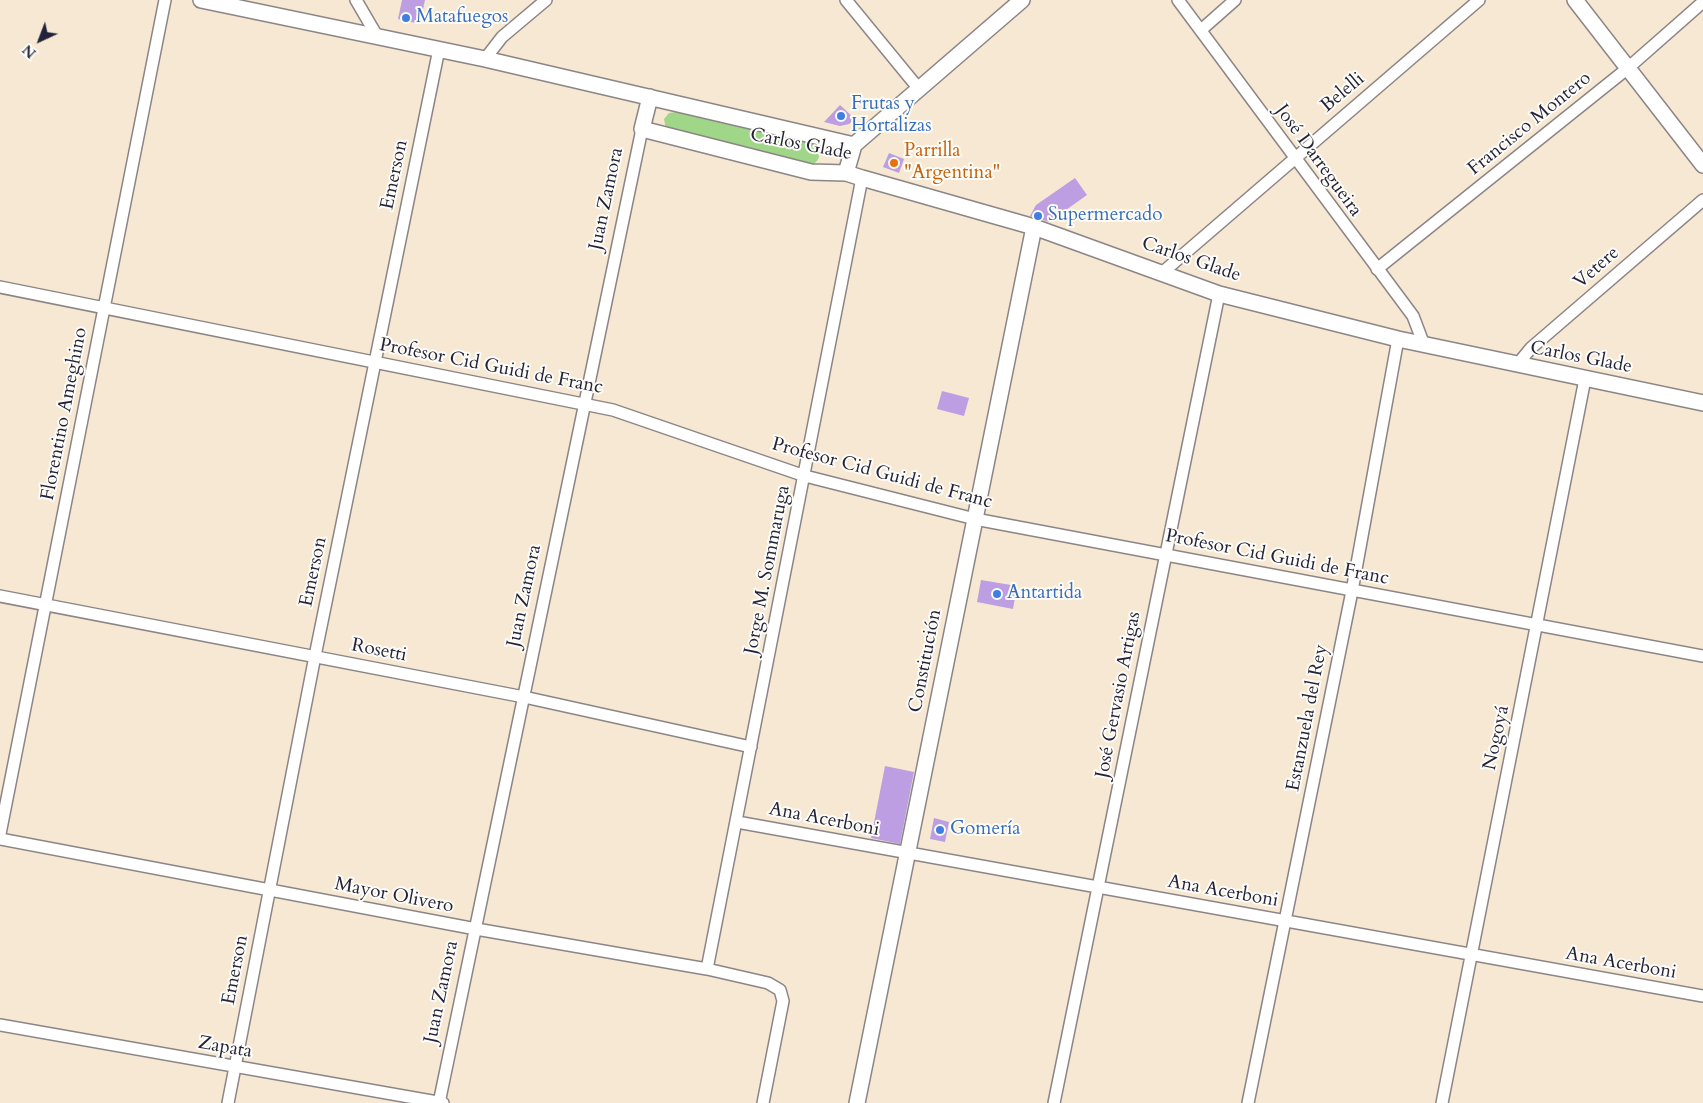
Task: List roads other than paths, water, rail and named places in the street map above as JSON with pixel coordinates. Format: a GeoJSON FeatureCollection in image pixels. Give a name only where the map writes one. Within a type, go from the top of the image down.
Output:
{"type":"FeatureCollection","features":[{"type":"Feature","properties":{"kind":"street","name":"Florentino Ameghino"},"geometry":{"type":"LineString","coordinates":[[0,834],[165,0]]}},
{"type":"Feature","properties":{"kind":"street","name":"Carlos Glade"},"geometry":{"type":"LineString","coordinates":[[201,0],[486,59],[854,145]]}},
{"type":"Feature","properties":{"kind":"street"},"geometry":{"type":"LineString","coordinates":[[356,0],[377,36]]}},
{"type":"Feature","properties":{"kind":"street"},"geometry":{"type":"LineString","coordinates":[[486,59],[502,37],[546,0]]}},
{"type":"Feature","properties":{"kind":"street"},"geometry":{"type":"LineString","coordinates":[[846,0],[918,89]]}},
{"type":"Feature","properties":{"kind":"street"},"geometry":{"type":"LineString","coordinates":[[846,173],[854,145],[1022,0]]}},
{"type":"Feature","properties":{"kind":"street","name":"José Darregueira"},"geometry":{"type":"LineString","coordinates":[[1178,0],[1413,316],[1424,345]]}},
{"type":"Feature","properties":{"kind":"street"},"geometry":{"type":"LineString","coordinates":[[1201,30],[1236,0]]}},
{"type":"Feature","properties":{"kind":"street","name":"Belelli"},"geometry":{"type":"LineString","coordinates":[[1163,272],[1479,0]]}},
{"type":"Feature","properties":{"kind":"street"},"geometry":{"type":"LineString","coordinates":[[1575,0],[1703,165]]}},
{"type":"Feature","properties":{"kind":"street","name":"Francisco Montero"},"geometry":{"type":"LineString","coordinates":[[1377,269],[1628,68],[1703,2]]}},
{"type":"Feature","properties":{"kind":"street","name":"Emerson"},"geometry":{"type":"LineString","coordinates":[[228,1103],[315,656],[439,49]]}},
{"type":"Feature","properties":{"kind":"street","name":"Juan Zamora"},"geometry":{"type":"LineString","coordinates":[[441,1103],[650,97]]}},
{"type":"Feature","properties":{"kind":"street","name":"Carlos Glade"},"geometry":{"type":"LineString","coordinates":[[642,129],[811,172],[846,173],[1034,227],[1163,272],[1219,294],[1398,340],[1703,403]]}},
{"type":"Feature","properties":{"kind":"street","name":"Jorge M. Sommaruga"},"geometry":{"type":"LineString","coordinates":[[707,969],[862,178]]}},
{"type":"Feature","properties":{"kind":"street","name":"Vetere"},"geometry":{"type":"LineString","coordinates":[[1517,366],[1531,348],[1703,200]]}},
{"type":"Feature","properties":{"kind":"street","name":"Constitución"},"geometry":{"type":"LineString","coordinates":[[857,1103],[1034,227]]}},
{"type":"Feature","properties":{"kind":"street","name":"Profesor Cid Guidi de Franc"},"geometry":{"type":"LineString","coordinates":[[0,287],[585,404],[634,416],[805,476],[975,518],[1165,553],[1352,591],[1703,656]]}},
{"type":"Feature","properties":{"kind":"street","name":"José Gervasio Artigas"},"geometry":{"type":"LineString","coordinates":[[1054,1103],[1219,294]]}},
{"type":"Feature","properties":{"kind":"street","name":"Estanzuela del Rey"},"geometry":{"type":"LineString","coordinates":[[1248,1103],[1352,591],[1398,340]]}},
{"type":"Feature","properties":{"kind":"street","name":"Nogoyá"},"geometry":{"type":"LineString","coordinates":[[1442,1103],[1470,955],[1538,625],[1585,379]]}},
{"type":"Feature","properties":{"kind":"street","name":"Rosetti"},"geometry":{"type":"LineString","coordinates":[[0,596],[524,697],[750,747]]}},
{"type":"Feature","properties":{"kind":"street","name":"Ana Acerboni"},"geometry":{"type":"LineString","coordinates":[[737,822],[1703,996]]}},
{"type":"Feature","properties":{"kind":"street","name":"Mayor Olivero"},"geometry":{"type":"LineString","coordinates":[[0,839],[476,929],[707,969],[768,983],[780,990],[783,1001],[763,1103]]}},
{"type":"Feature","properties":{"kind":"street","name":"Zapata"},"geometry":{"type":"LineString","coordinates":[[0,1025],[441,1103]]}},
{"type":"Feature","properties":{"kind":"place","name":"Matafuegos"},"geometry":{"type":"Point","coordinates":[406,18]}},
{"type":"Feature","properties":{"kind":"place","name":"Frutas y Hortalizas"},"geometry":{"type":"Point","coordinates":[841,116]}},
{"type":"Feature","properties":{"kind":"place","name":"Parrilla \"Argentina\""},"geometry":{"type":"Point","coordinates":[894,163]}},
{"type":"Feature","properties":{"kind":"place","name":"Supermercado"},"geometry":{"type":"Point","coordinates":[1038,216]}},
{"type":"Feature","properties":{"kind":"place","name":"Antartida"},"geometry":{"type":"Point","coordinates":[997,594]}},
{"type":"Feature","properties":{"kind":"place","name":"Gomería"},"geometry":{"type":"Point","coordinates":[940,830]}}]}
